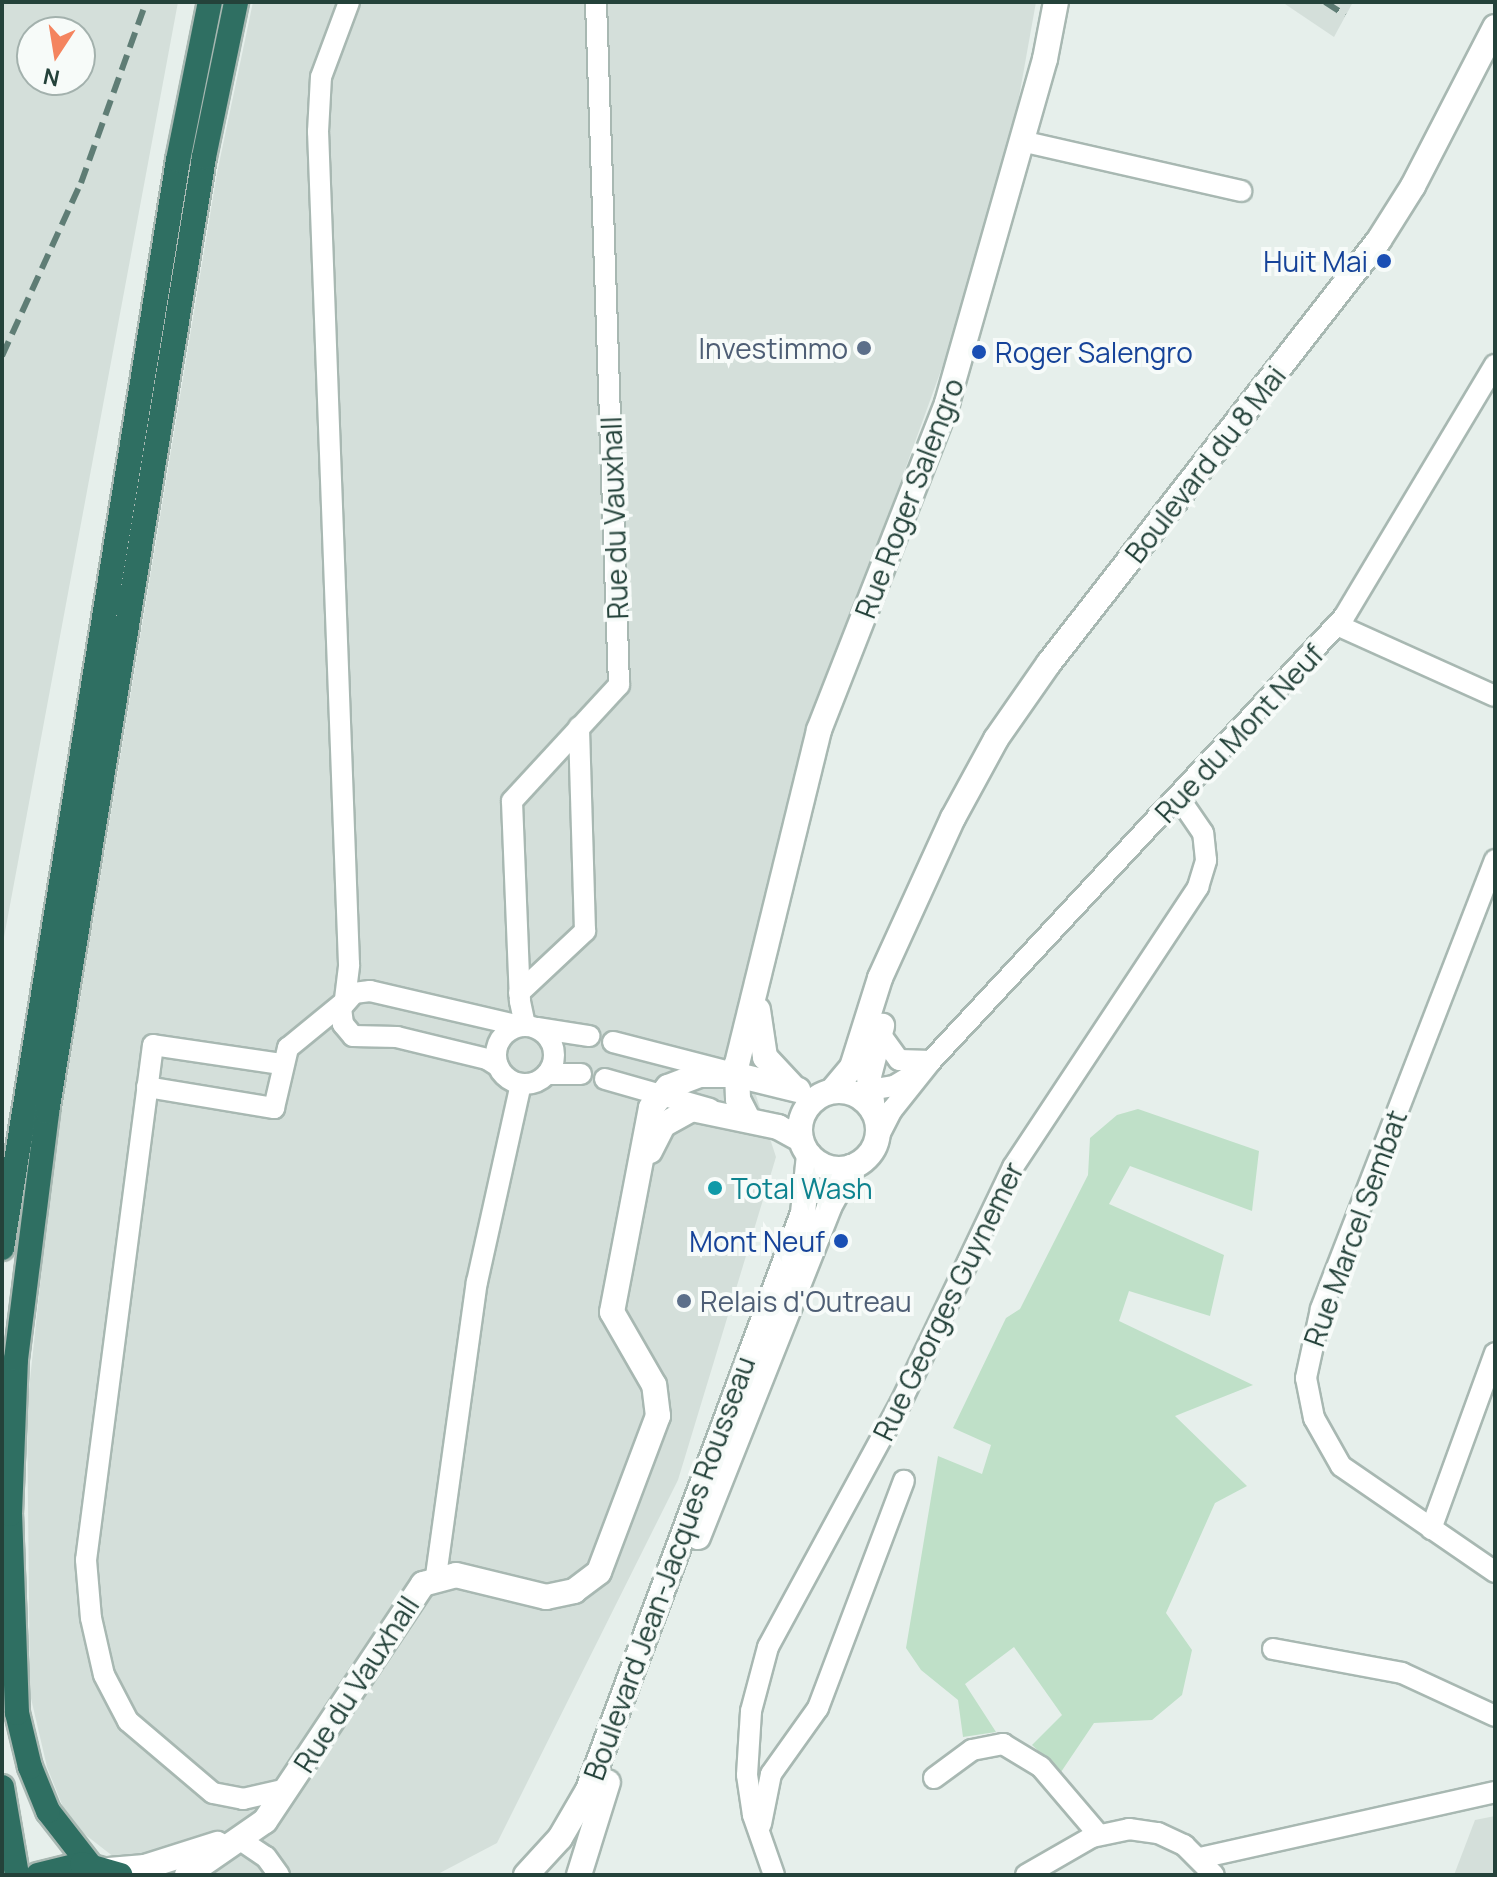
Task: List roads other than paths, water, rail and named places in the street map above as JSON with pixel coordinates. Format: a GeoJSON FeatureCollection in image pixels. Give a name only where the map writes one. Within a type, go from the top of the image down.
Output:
{"type":"FeatureCollection","features":[{"type":"Feature","properties":{"kind":"highway"},"geometry":{"type":"LineString","coordinates":[[2,1248],[184,122],[210,2]]}},
{"type":"Feature","properties":{"kind":"highway"},"geometry":{"type":"LineString","coordinates":[[106,1870],[48,1811],[30,1767],[17,1713],[10,1514],[16,1359],[43,1141],[208,133],[236,2]]}},
{"type":"Feature","properties":{"kind":"highway"},"geometry":{"type":"LineString","coordinates":[[2,1787],[17,1875]]}},
{"type":"Feature","properties":{"kind":"highway"},"geometry":{"type":"LineString","coordinates":[[38,1875],[58,1867],[106,1870]]}},
{"type":"Feature","properties":{"kind":"main road","name":"Rue Roger Salengro"},"geometry":{"type":"LineString","coordinates":[[748,1119],[738,1099],[737,1075],[822,720],[947,403],[1021,141],[1056,2]]}},
{"type":"Feature","properties":{"kind":"main road","name":"Boulevard du 8 Mai"},"geometry":{"type":"LineString","coordinates":[[850,1096],[852,1067],[880,978],[962,800],[1006,724],[1379,240],[1413,186],[1495,27]]}},
{"type":"Feature","properties":{"kind":"main road","name":"Boulevard du 8 Mai"},"geometry":{"type":"LineString","coordinates":[[850,1096],[880,1034],[917,901]]}},
{"type":"Feature","properties":{"kind":"main road","name":"Rue Roger Salengro"},"geometry":{"type":"LineString","coordinates":[[759,993],[764,1053],[781,1078],[798,1090]]}},
{"type":"Feature","properties":{"kind":"main road"},"geometry":{"type":"LineString","coordinates":[[660,1093],[691,1076],[737,1075],[798,1090],[850,1096]]}},
{"type":"Feature","properties":{"kind":"main road","name":"Rue du Vauxhall"},"geometry":{"type":"LineString","coordinates":[[187,1875],[265,1821],[409,1600],[436,1576],[465,1576],[526,1594],[555,1596],[587,1583],[603,1565],[659,1408],[654,1385],[612,1312],[649,1113],[660,1093]]}},
{"type":"Feature","properties":{"kind":"main road"},"geometry":{"type":"LineString","coordinates":[[850,1096],[877,1139],[868,1156],[851,1167],[829,1167],[805,1147],[802,1116],[850,1096]]}},
{"type":"Feature","properties":{"kind":"main road","name":"Rue du Vauxhall"},"geometry":{"type":"LineString","coordinates":[[638,1182],[666,1122],[686,1110],[718,1112],[748,1119],[805,1147]]}},
{"type":"Feature","properties":{"kind":"main road","name":"Boulevard Jean-Jacques Rousseau"},"geometry":{"type":"LineString","coordinates":[[526,1875],[570,1824],[588,1790],[803,1213],[805,1147]]}},
{"type":"Feature","properties":{"kind":"main road","name":"Boulevard Jean-Jacques Rousseau"},"geometry":{"type":"LineString","coordinates":[[579,1875],[587,1839],[720,1478],[829,1207],[851,1167]]}},
{"type":"Feature","properties":{"kind":"main road","name":"Rue du Vauxhall"},"geometry":{"type":"LineString","coordinates":[[106,1870],[145,1867],[237,1840]]}},
{"type":"Feature","properties":{"kind":"street"},"geometry":{"type":"LineString","coordinates":[[349,2],[321,77],[318,132],[349,964],[343,1024],[353,1036],[397,1037],[482,1058],[521,1084]]}},
{"type":"Feature","properties":{"kind":"street","name":"Rue du Vauxhall"},"geometry":{"type":"LineString","coordinates":[[528,1026],[519,993],[512,801],[619,685],[596,2]]}},
{"type":"Feature","properties":{"kind":"street"},"geometry":{"type":"LineString","coordinates":[[1021,141],[1241,191]]}},
{"type":"Feature","properties":{"kind":"street","name":"Rue du Mont Neuf"},"geometry":{"type":"LineString","coordinates":[[877,1139],[892,1110],[931,1061],[1337,625],[1495,365]]}},
{"type":"Feature","properties":{"kind":"street"},"geometry":{"type":"LineString","coordinates":[[1337,625],[1495,696]]}},
{"type":"Feature","properties":{"kind":"street"},"geometry":{"type":"LineString","coordinates":[[519,993],[585,931],[579,727]]}},
{"type":"Feature","properties":{"kind":"street","name":"Rue Georges Guynemer"},"geometry":{"type":"LineString","coordinates":[[774,1875],[748,1788],[747,1744],[756,1683],[768,1647],[901,1402],[1013,1167],[1198,887],[1206,860],[1203,833],[1179,798]]}},
{"type":"Feature","properties":{"kind":"street","name":"Rue Marcel Sembat"},"geometry":{"type":"LineString","coordinates":[[1495,860],[1321,1309],[1307,1358],[1311,1408],[1334,1457],[1495,1572]]}},
{"type":"Feature","properties":{"kind":"street"},"geometry":{"type":"LineString","coordinates":[[147,1087],[274,1108],[281,1064],[288,1048],[344,1001],[370,991],[528,1026],[589,1036]]}},
{"type":"Feature","properties":{"kind":"street"},"geometry":{"type":"LineString","coordinates":[[498,1066],[500,1038],[528,1026]]}},
{"type":"Feature","properties":{"kind":"street"},"geometry":{"type":"LineString","coordinates":[[528,1026],[553,1049],[547,1074]]}},
{"type":"Feature","properties":{"kind":"street"},"geometry":{"type":"LineString","coordinates":[[880,1034],[899,1060],[931,1061]]}},
{"type":"Feature","properties":{"kind":"street"},"geometry":{"type":"LineString","coordinates":[[613,1042],[737,1075]]}},
{"type":"Feature","properties":{"kind":"street"},"geometry":{"type":"LineString","coordinates":[[281,1064],[153,1045],[87,1530],[93,1631],[121,1712],[192,1778],[233,1799],[287,1789]]}},
{"type":"Feature","properties":{"kind":"street","name":"Rue du Mont Neuf"},"geometry":{"type":"LineString","coordinates":[[850,1096],[899,1084],[931,1061]]}},
{"type":"Feature","properties":{"kind":"street"},"geometry":{"type":"LineString","coordinates":[[521,1084],[547,1074],[581,1074]]}},
{"type":"Feature","properties":{"kind":"street","name":"Rue du Vauxhall"},"geometry":{"type":"LineString","coordinates":[[605,1079],[718,1112]]}},
{"type":"Feature","properties":{"kind":"street"},"geometry":{"type":"LineString","coordinates":[[436,1576],[477,1282],[521,1084]]}},
{"type":"Feature","properties":{"kind":"street"},"geometry":{"type":"LineString","coordinates":[[1431,1529],[1495,1353]]}},
{"type":"Feature","properties":{"kind":"street","name":"Rue Georges Guynemer"},"geometry":{"type":"LineString","coordinates":[[760,1836],[771,1774],[818,1708],[904,1481]]}},
{"type":"Feature","properties":{"kind":"street"},"geometry":{"type":"LineString","coordinates":[[1273,1649],[1402,1673],[1495,1716]]}},
{"type":"Feature","properties":{"kind":"street"},"geometry":{"type":"LineString","coordinates":[[934,1778],[972,1750],[1003,1744],[1041,1767],[1099,1835]]}},
{"type":"Feature","properties":{"kind":"street"},"geometry":{"type":"LineString","coordinates":[[1200,1858],[1495,1792]]}},
{"type":"Feature","properties":{"kind":"street"},"geometry":{"type":"LineString","coordinates":[[1026,1875],[1099,1835],[1152,1832],[1200,1858],[1214,1875]]}},
{"type":"Feature","properties":{"kind":"street"},"geometry":{"type":"LineString","coordinates":[[237,1840],[266,1857],[279,1875]]}},
{"type":"Feature","properties":{"kind":"railway"},"geometry":{"type":"LineString","coordinates":[[2,356],[81,183],[146,2]]}},
{"type":"Feature","properties":{"kind":"railway"},"geometry":{"type":"LineString","coordinates":[[1325,2],[1345,15]]}},
{"type":"Feature","properties":{"kind":"place","name":"Huit Mai"},"geometry":{"type":"Point","coordinates":[1384,261]}},
{"type":"Feature","properties":{"kind":"place","name":"Investimmo"},"geometry":{"type":"Point","coordinates":[864,348]}},
{"type":"Feature","properties":{"kind":"place","name":"Roger Salengro"},"geometry":{"type":"Point","coordinates":[979,352]}},
{"type":"Feature","properties":{"kind":"place","name":"Total Wash"},"geometry":{"type":"Point","coordinates":[715,1188]}},
{"type":"Feature","properties":{"kind":"place","name":"Mont Neuf"},"geometry":{"type":"Point","coordinates":[841,1241]}},
{"type":"Feature","properties":{"kind":"place","name":"Relais d'Outreau"},"geometry":{"type":"Point","coordinates":[684,1301]}}]}
